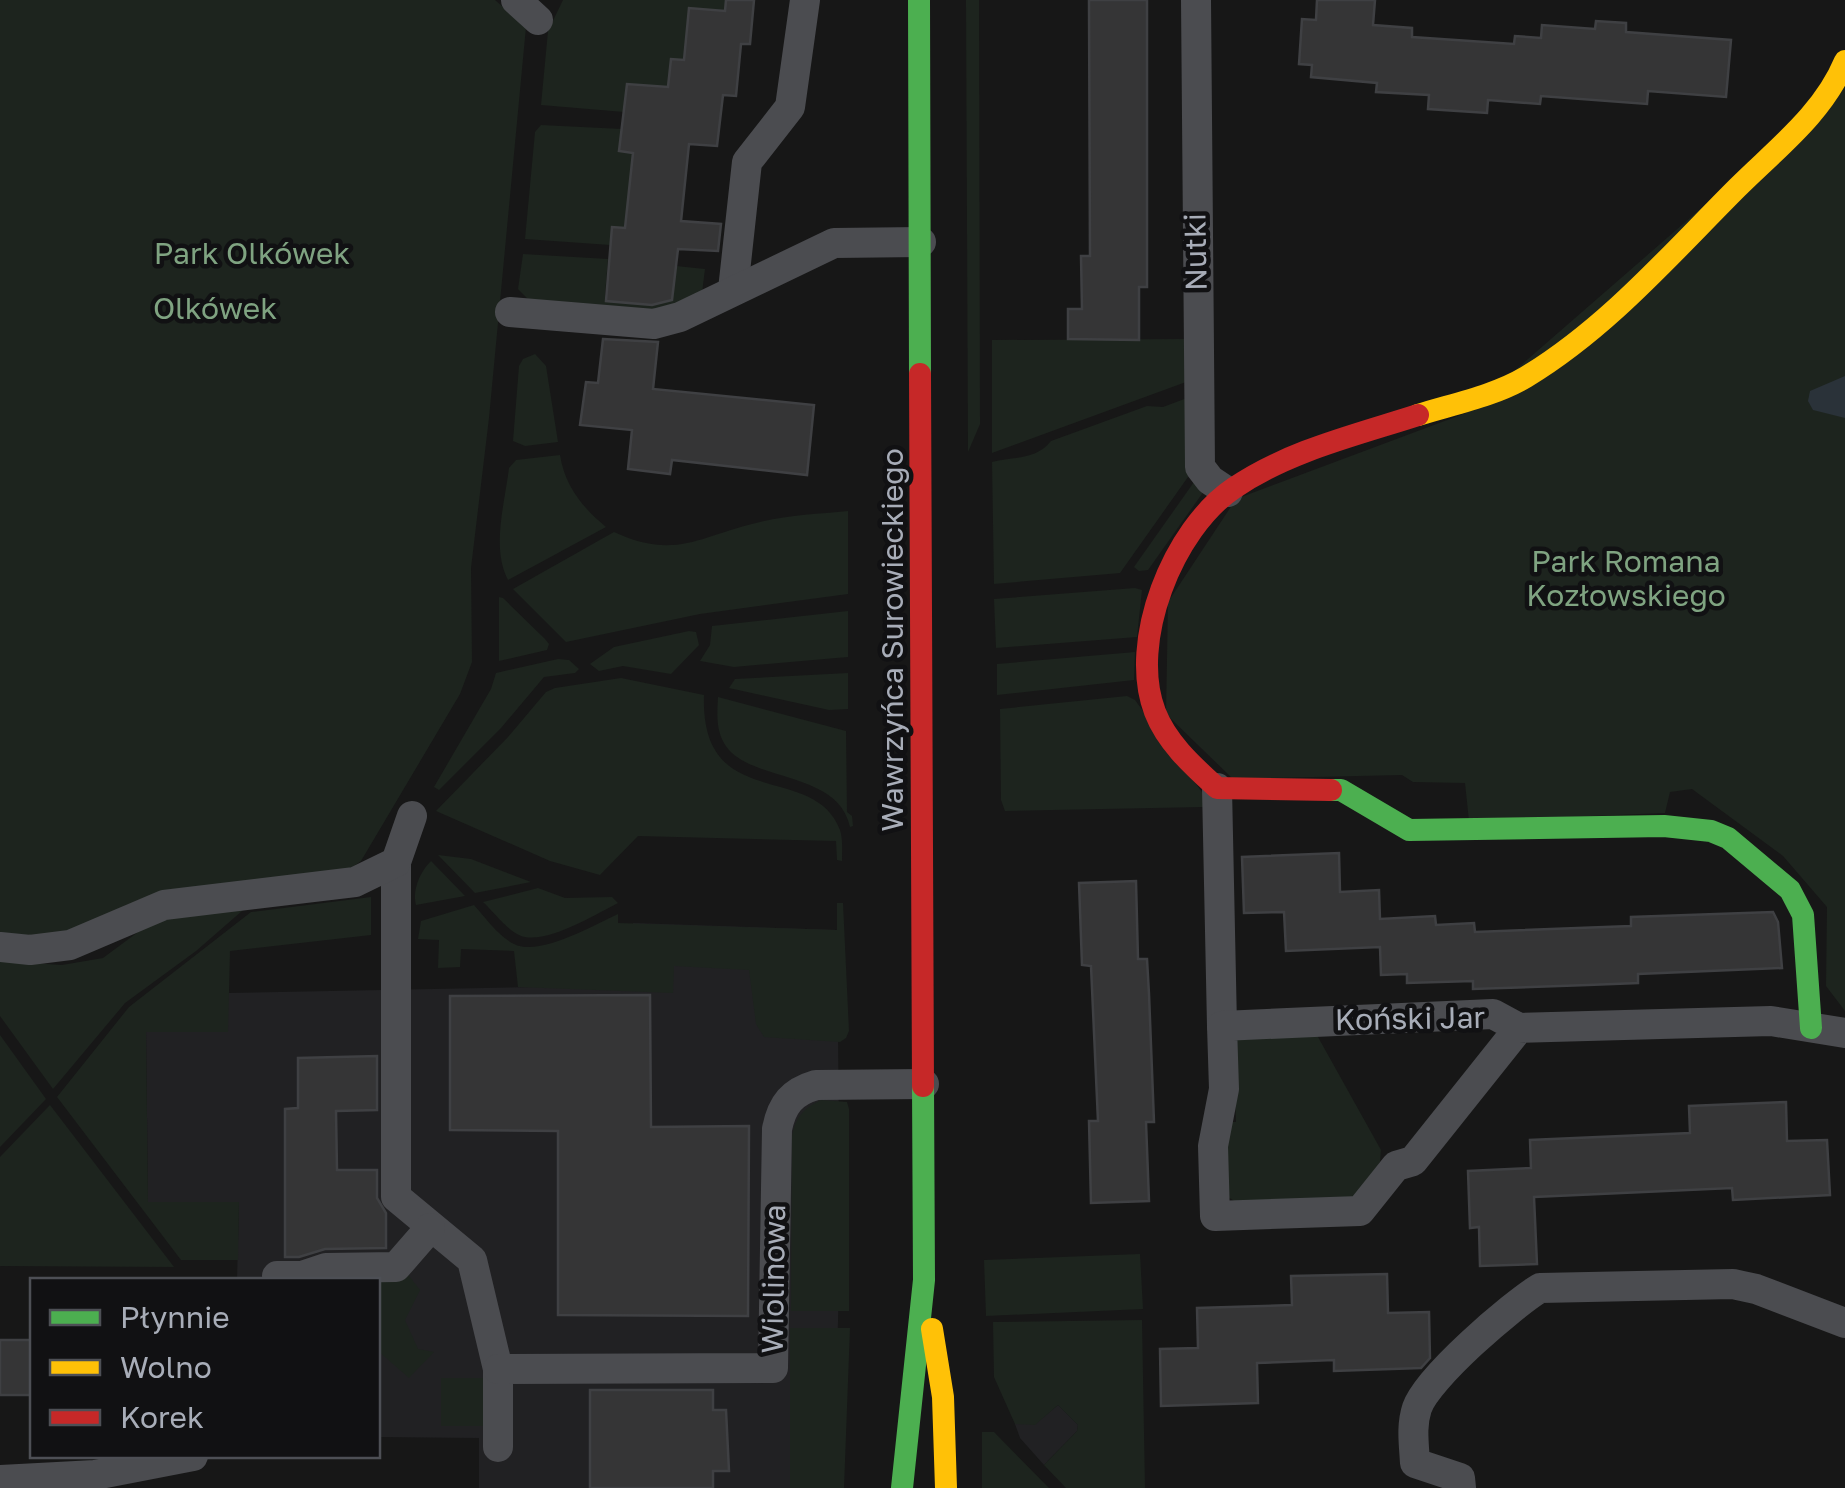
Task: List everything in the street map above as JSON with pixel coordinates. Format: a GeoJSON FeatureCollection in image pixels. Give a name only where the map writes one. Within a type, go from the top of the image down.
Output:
{"type":"FeatureCollection","features":[{"type":"Feature","properties":{"kind":"street"},"geometry":{"type":"LineString","coordinates":[[733,290],[747,162],[790,106],[805,0]]}},
{"type":"Feature","properties":{"kind":"street","name":"Wawrzyńca Surowieckiego"},"geometry":{"type":"LineString","coordinates":[[902,1488],[924,1280],[924,511],[919,0]]}},
{"type":"Feature","properties":{"kind":"street","name":"Nutki"},"geometry":{"type":"LineString","coordinates":[[1196,0],[1200,467],[1210,480],[1228,492]]}},
{"type":"Feature","properties":{"kind":"street"},"geometry":{"type":"LineString","coordinates":[[1811,1028],[1803,915],[1790,890],[1728,838],[1711,831],[1664,826],[1409,830],[1341,790],[1217,788],[1194,769],[1157,717],[1145,688],[1144,665],[1154,610],[1168,572],[1192,532],[1228,492],[1269,467],[1521,380],[1559,354],[1615,309],[1797,126],[1830,90],[1845,62]]}},
{"type":"Feature","properties":{"kind":"street"},"geometry":{"type":"LineString","coordinates":[[510,312],[654,324],[680,317],[834,243],[921,242]]}},
{"type":"Feature","properties":{"kind":"street"},"geometry":{"type":"LineString","coordinates":[[1217,788],[1224,1089],[1213,1146],[1215,1216],[1360,1211],[1396,1166],[1413,1161],[1519,1028]]}},
{"type":"Feature","properties":{"kind":"street"},"geometry":{"type":"LineString","coordinates":[[412,816],[396,862],[396,1197],[472,1260],[498,1369],[498,1447]]}},
{"type":"Feature","properties":{"kind":"street"},"geometry":{"type":"LineString","coordinates":[[0,947],[30,950],[70,945],[164,905],[354,882],[396,862]]}},
{"type":"Feature","properties":{"kind":"street","name":"Koński Jar"},"geometry":{"type":"LineString","coordinates":[[1222,1026],[1493,1014],[1519,1028],[1771,1021],[1845,1033]]}},
{"type":"Feature","properties":{"kind":"street","name":"Wiolinowa"},"geometry":{"type":"LineString","coordinates":[[498,1369],[773,1368],[777,1128],[781,1110],[790,1098],[816,1086],[924,1084]]}},
{"type":"Feature","properties":{"kind":"street"},"geometry":{"type":"LineString","coordinates":[[277,1276],[302,1276],[326,1268],[396,1267],[430,1228]]}},
{"type":"Feature","properties":{"kind":"street","name":"Wawrzyńca Surowieckiego"},"geometry":{"type":"LineString","coordinates":[[924,1280],[944,1396],[946,1488]]}},
{"type":"Feature","properties":{"kind":"street"},"geometry":{"type":"LineString","coordinates":[[1460,1488],[1460,1478],[1415,1463],[1413,1429],[1417,1406],[1428,1388],[1474,1343],[1522,1299],[1540,1288],[1733,1284],[1756,1289],[1845,1324]]}},
{"type":"Feature","properties":{"kind":"street"},"geometry":{"type":"LineString","coordinates":[[0,1480],[95,1475],[184,1458]]}},
{"type":"Feature","properties":{"kind":"shaded area"},"geometry":{"type":"Polygon","coordinates":[[[1845,376],[1845,418],[1813,410],[1808,401],[1810,391],[1845,376]]]}},
{"type":"Feature","properties":{"kind":"shaded area"},"geometry":{"type":"Polygon","coordinates":[[[633,923],[837,930],[840,1238],[834,1488],[479,1488],[479,1438],[380,1437],[380,1278],[237,1278],[239,1202],[148,1202],[146,1032],[228,1032],[228,993],[634,985],[633,923]]]}},
{"type":"Feature","properties":{"kind":"shaded area"},"geometry":{"type":"Polygon","coordinates":[[[1058,1405],[1078,1425],[1077,1431],[1044,1465],[1020,1438],[1015,1424],[1035,1424],[1058,1405]]]}},
{"type":"Feature","properties":{"kind":"green space","name":"Park Olkówek"},"geometry":{"type":"Polygon","coordinates":[[[0,0],[495,0],[526,27],[471,568],[472,662],[460,694],[361,861],[344,873],[160,892],[124,906],[93,937],[0,937],[0,0]]]}},
{"type":"Feature","properties":{"kind":"green space"},"geometry":{"type":"Polygon","coordinates":[[[563,0],[726,0],[725,11],[689,8],[684,60],[671,59],[668,87],[627,84],[624,112],[541,105],[548,31],[563,0]]]}},
{"type":"Feature","properties":{"kind":"green space"},"geometry":{"type":"Polygon","coordinates":[[[966,0],[979,0],[980,424],[968,452],[966,0]]]}},
{"type":"Feature","properties":{"kind":"green space","name":"Park Romana Kozłowskiego"},"geometry":{"type":"Polygon","coordinates":[[[1845,83],[1845,1011],[1826,986],[1827,907],[1783,856],[1692,789],[1670,792],[1665,813],[1469,821],[1465,783],[1413,782],[1402,775],[1233,779],[1166,714],[1168,602],[1236,499],[1466,413],[1845,83]]]}},
{"type":"Feature","properties":{"kind":"green space"},"geometry":{"type":"Polygon","coordinates":[[[541,125],[622,129],[633,153],[625,228],[612,227],[610,245],[525,239],[535,132],[541,125]]]}},
{"type":"Feature","properties":{"kind":"green space"},"geometry":{"type":"Polygon","coordinates":[[[523,254],[608,259],[605,295],[671,301],[676,266],[705,269],[702,293],[657,311],[528,299],[518,289],[523,254]]]}},
{"type":"Feature","properties":{"kind":"green space"},"geometry":{"type":"Polygon","coordinates":[[[1186,339],[1186,382],[992,453],[992,340],[1186,339]]]}},
{"type":"Feature","properties":{"kind":"green space"},"geometry":{"type":"Polygon","coordinates":[[[535,354],[546,366],[558,442],[525,446],[513,441],[519,366],[523,359],[535,354]]]}},
{"type":"Feature","properties":{"kind":"green space"},"geometry":{"type":"Polygon","coordinates":[[[1187,398],[1188,477],[1120,573],[994,584],[992,462],[1031,455],[1051,441],[1147,406],[1163,407],[1187,398]]]}},
{"type":"Feature","properties":{"kind":"green space"},"geometry":{"type":"Polygon","coordinates":[[[560,455],[576,495],[606,527],[508,580],[500,539],[509,468],[516,460],[560,455]]]}},
{"type":"Feature","properties":{"kind":"green space"},"geometry":{"type":"Polygon","coordinates":[[[1194,482],[1204,491],[1148,570],[1139,571],[1134,567],[1194,482]]]}},
{"type":"Feature","properties":{"kind":"green space"},"geometry":{"type":"Polygon","coordinates":[[[848,511],[848,594],[700,614],[566,642],[513,589],[614,532],[635,540],[670,545],[767,520],[848,511]]]}},
{"type":"Feature","properties":{"kind":"green space"},"geometry":{"type":"Polygon","coordinates":[[[1142,590],[1137,637],[996,648],[994,599],[1142,590]]]}},
{"type":"Feature","properties":{"kind":"green space"},"geometry":{"type":"Polygon","coordinates":[[[499,597],[545,639],[549,644],[547,650],[499,661],[499,597]]]}},
{"type":"Feature","properties":{"kind":"green space"},"geometry":{"type":"Polygon","coordinates":[[[848,611],[848,657],[734,667],[700,661],[710,645],[712,626],[848,611]]]}},
{"type":"Feature","properties":{"kind":"green space"},"geometry":{"type":"Polygon","coordinates":[[[696,632],[699,645],[671,674],[623,666],[599,671],[590,664],[614,647],[696,632]]]}},
{"type":"Feature","properties":{"kind":"green space"},"geometry":{"type":"Polygon","coordinates":[[[1135,652],[1134,680],[997,695],[997,664],[1135,652]]]}},
{"type":"Feature","properties":{"kind":"green space"},"geometry":{"type":"Polygon","coordinates":[[[569,660],[579,669],[575,673],[544,677],[501,728],[439,790],[434,787],[491,689],[496,673],[569,660]]]}},
{"type":"Feature","properties":{"kind":"green space"},"geometry":{"type":"Polygon","coordinates":[[[848,673],[848,709],[829,710],[729,688],[735,679],[848,673]]]}},
{"type":"Feature","properties":{"kind":"green space"},"geometry":{"type":"Polygon","coordinates":[[[621,678],[704,695],[708,732],[720,757],[738,772],[807,796],[827,809],[840,830],[842,861],[837,860],[836,841],[638,836],[600,875],[550,861],[436,811],[546,692],[621,678]]]}},
{"type":"Feature","properties":{"kind":"green space"},"geometry":{"type":"Polygon","coordinates":[[[1127,696],[1135,700],[1204,795],[1203,807],[1005,811],[1001,800],[1000,709],[1127,696]]]}},
{"type":"Feature","properties":{"kind":"green space"},"geometry":{"type":"Polygon","coordinates":[[[718,697],[846,731],[847,812],[852,816],[853,826],[828,795],[735,756],[720,732],[718,697]]]}},
{"type":"Feature","properties":{"kind":"green space"},"geometry":{"type":"Polygon","coordinates":[[[438,855],[471,859],[531,882],[475,893],[438,855]]]}},
{"type":"Feature","properties":{"kind":"green space"},"geometry":{"type":"Polygon","coordinates":[[[431,861],[465,896],[416,905],[418,882],[431,861]]]}},
{"type":"Feature","properties":{"kind":"green space"},"geometry":{"type":"Polygon","coordinates":[[[538,888],[565,898],[612,897],[618,903],[569,928],[529,938],[509,929],[483,902],[538,888]]]}},
{"type":"Feature","properties":{"kind":"green space"},"geometry":{"type":"Polygon","coordinates":[[[371,897],[371,935],[230,951],[228,1032],[146,1032],[148,1202],[239,1202],[238,1260],[181,1260],[57,1097],[129,1007],[251,912],[371,897]]]}},
{"type":"Feature","properties":{"kind":"green space"},"geometry":{"type":"Polygon","coordinates":[[[837,903],[843,903],[849,1031],[840,1042],[764,1037],[756,1024],[749,970],[674,966],[673,993],[518,987],[514,951],[461,949],[460,967],[438,968],[439,940],[418,939],[421,921],[474,905],[503,937],[525,947],[552,943],[618,914],[618,923],[837,930],[837,903]]]}},
{"type":"Feature","properties":{"kind":"green space"},"geometry":{"type":"Polygon","coordinates":[[[250,904],[196,951],[125,1003],[53,1089],[0,1016],[0,961],[62,965],[103,958],[157,918],[250,904]]]}},
{"type":"Feature","properties":{"kind":"green space"},"geometry":{"type":"Polygon","coordinates":[[[1313,1028],[1381,1150],[1380,1162],[1356,1200],[1242,1206],[1225,1195],[1227,1122],[1236,1122],[1233,1033],[1313,1028]]]}},
{"type":"Feature","properties":{"kind":"green space"},"geometry":{"type":"Polygon","coordinates":[[[0,1035],[46,1099],[0,1147],[0,1035]]]}},
{"type":"Feature","properties":{"kind":"green space"},"geometry":{"type":"Polygon","coordinates":[[[821,1100],[847,1102],[849,1109],[849,1311],[791,1311],[792,1136],[801,1114],[821,1100]]]}},
{"type":"Feature","properties":{"kind":"green space"},"geometry":{"type":"Polygon","coordinates":[[[50,1105],[174,1267],[0,1266],[0,1157],[50,1105]]]}},
{"type":"Feature","properties":{"kind":"green space"},"geometry":{"type":"Polygon","coordinates":[[[1140,1254],[1143,1309],[986,1316],[984,1260],[1140,1254]]]}},
{"type":"Feature","properties":{"kind":"green space"},"geometry":{"type":"Polygon","coordinates":[[[406,1272],[420,1290],[405,1320],[418,1349],[434,1352],[409,1378],[380,1353],[380,1279],[406,1272]]]}},
{"type":"Feature","properties":{"kind":"green space"},"geometry":{"type":"Polygon","coordinates":[[[1142,1320],[1145,1488],[1066,1488],[1044,1465],[1077,1431],[1078,1425],[1058,1405],[1035,1425],[1015,1424],[994,1377],[993,1322],[1142,1320]]]}},
{"type":"Feature","properties":{"kind":"green space"},"geometry":{"type":"Polygon","coordinates":[[[790,1328],[850,1328],[844,1488],[790,1488],[790,1328]]]}},
{"type":"Feature","properties":{"kind":"green space"},"geometry":{"type":"Polygon","coordinates":[[[441,1378],[486,1378],[486,1426],[441,1426],[441,1378]]]}},
{"type":"Feature","properties":{"kind":"green space"},"geometry":{"type":"Polygon","coordinates":[[[982,1432],[994,1432],[1049,1488],[982,1488],[982,1432]]]}},
{"type":"Feature","properties":{"kind":"building"},"geometry":{"type":"Polygon","coordinates":[[[726,0],[754,0],[750,44],[741,44],[736,96],[723,95],[717,146],[689,144],[681,221],[721,224],[718,251],[678,249],[672,300],[652,305],[606,301],[612,227],[625,228],[633,153],[619,151],[627,84],[668,87],[671,59],[684,60],[689,8],[725,11],[726,0]]]}},
{"type":"Feature","properties":{"kind":"building"},"geometry":{"type":"Polygon","coordinates":[[[1089,0],[1147,0],[1147,287],[1139,287],[1139,340],[1068,339],[1068,309],[1082,309],[1081,256],[1090,256],[1089,0]]]}},
{"type":"Feature","properties":{"kind":"building"},"geometry":{"type":"Polygon","coordinates":[[[1317,0],[1375,0],[1373,25],[1412,28],[1412,37],[1514,44],[1515,36],[1541,38],[1542,25],[1595,29],[1596,21],[1626,23],[1626,32],[1731,40],[1726,97],[1648,91],[1647,104],[1541,96],[1540,104],[1488,100],[1487,113],[1428,109],[1429,95],[1376,92],[1377,83],[1311,77],[1312,65],[1299,64],[1302,19],[1316,20],[1317,0]]]}},
{"type":"Feature","properties":{"kind":"building"},"geometry":{"type":"Polygon","coordinates":[[[603,339],[658,342],[653,389],[814,405],[807,475],[672,460],[670,474],[628,469],[632,430],[580,425],[586,382],[598,383],[603,339]]]}},
{"type":"Feature","properties":{"kind":"building"},"geometry":{"type":"Polygon","coordinates":[[[1339,853],[1340,892],[1379,890],[1380,919],[1435,916],[1436,925],[1474,923],[1475,932],[1631,926],[1631,917],[1773,912],[1778,922],[1782,968],[1638,974],[1638,983],[1588,985],[1473,989],[1473,981],[1407,983],[1407,974],[1381,975],[1380,947],[1286,951],[1284,912],[1244,913],[1242,857],[1339,853]]]}},
{"type":"Feature","properties":{"kind":"building"},"geometry":{"type":"Polygon","coordinates":[[[1136,881],[1138,959],[1147,959],[1149,994],[1154,1122],[1146,1122],[1149,1201],[1091,1203],[1089,1121],[1098,1121],[1091,966],[1082,965],[1079,883],[1136,881]]]}},
{"type":"Feature","properties":{"kind":"building"},"geometry":{"type":"Polygon","coordinates":[[[650,995],[651,1127],[749,1126],[748,1316],[558,1315],[558,1131],[450,1130],[450,996],[650,995]]]}},
{"type":"Feature","properties":{"kind":"building"},"geometry":{"type":"Polygon","coordinates":[[[377,1056],[377,1110],[336,1111],[337,1170],[377,1170],[377,1198],[386,1213],[386,1248],[325,1249],[285,1257],[285,1109],[298,1108],[298,1058],[377,1056]]]}},
{"type":"Feature","properties":{"kind":"building"},"geometry":{"type":"Polygon","coordinates":[[[1786,1102],[1787,1141],[1827,1140],[1830,1195],[1733,1200],[1732,1188],[1534,1197],[1537,1264],[1480,1266],[1479,1227],[1470,1228],[1468,1171],[1531,1168],[1530,1140],[1690,1133],[1689,1106],[1786,1102]]]}},
{"type":"Feature","properties":{"kind":"building"},"geometry":{"type":"Polygon","coordinates":[[[1387,1274],[1388,1313],[1429,1312],[1430,1358],[1421,1368],[1334,1371],[1334,1360],[1257,1363],[1258,1403],[1161,1406],[1160,1349],[1198,1348],[1197,1308],[1292,1305],[1291,1276],[1387,1274]]]}},
{"type":"Feature","properties":{"kind":"building"},"geometry":{"type":"Polygon","coordinates":[[[0,1340],[30,1340],[30,1395],[0,1395],[0,1340]]]}},
{"type":"Feature","properties":{"kind":"building"},"geometry":{"type":"Polygon","coordinates":[[[590,1390],[713,1390],[713,1410],[726,1410],[729,1471],[713,1471],[713,1488],[590,1488],[590,1390]]]}},
{"type":"Feature","properties":{"kind":"traffic: fast"},"geometry":{"type":"LineString","coordinates":[[919,0],[920,374]]}},
{"type":"Feature","properties":{"kind":"traffic: fast"},"geometry":{"type":"LineString","coordinates":[[1331,790],[1341,790],[1409,830],[1664,826],[1711,831],[1728,838],[1790,890],[1803,915],[1811,1028]]}},
{"type":"Feature","properties":{"kind":"traffic: fast"},"geometry":{"type":"LineString","coordinates":[[902,1488],[924,1280],[923,1086]]}},
{"type":"Feature","properties":{"kind":"traffic: slow"},"geometry":{"type":"LineString","coordinates":[[1418,415],[1514,384],[1584,336],[1637,289],[1797,130],[1824,98],[1845,61]]}},
{"type":"Feature","properties":{"kind":"traffic: slow"},"geometry":{"type":"LineString","coordinates":[[932,1329],[943,1397],[946,1488]]}},
{"type":"Feature","properties":{"kind":"traffic: jam"},"geometry":{"type":"LineString","coordinates":[[920,374],[923,1086]]}},
{"type":"Feature","properties":{"kind":"traffic: jam"},"geometry":{"type":"LineString","coordinates":[[1331,790],[1217,788],[1174,744],[1155,712],[1148,684],[1152,621],[1175,558],[1192,530],[1234,488],[1300,454],[1418,415]]}},
{"type":"Feature","properties":{"kind":"park label","name":"Olkówek"},"geometry":{"type":"Point","coordinates":[215,309]}}]}
